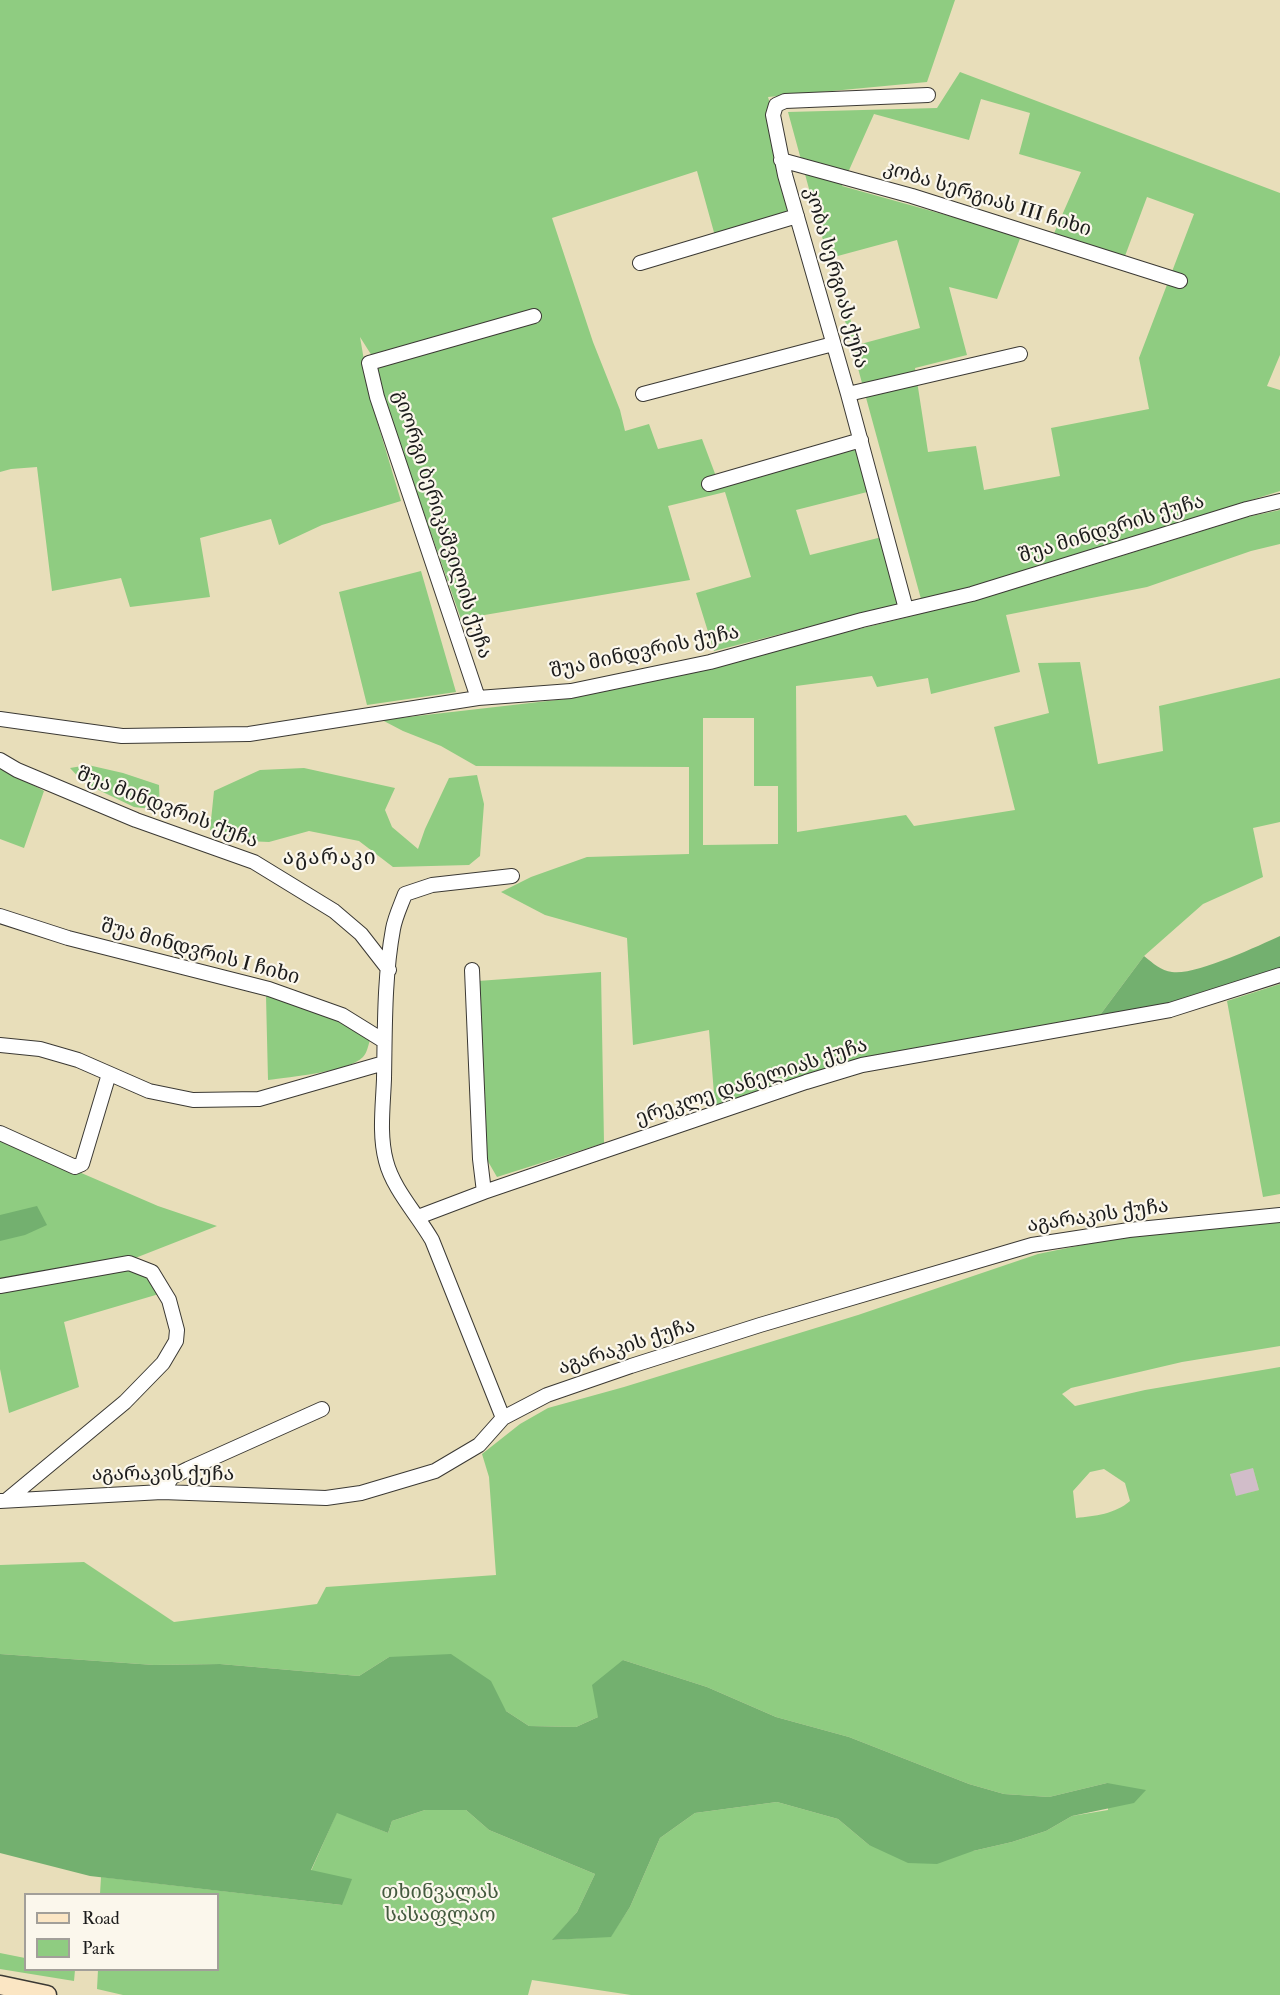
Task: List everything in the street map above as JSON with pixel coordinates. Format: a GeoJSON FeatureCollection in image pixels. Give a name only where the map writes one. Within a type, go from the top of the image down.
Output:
{"type":"FeatureCollection","features":[{"type":"Feature","properties":{"kind":"street","name":"კობა სერგიას ქუჩა"},"geometry":{"type":"LineString","coordinates":[[906,609],[849,394],[781,160],[773,115],[776,105],[785,101],[928,95]]}},
{"type":"Feature","properties":{"kind":"street","name":"კობა სერგიას III ჩიხი"},"geometry":{"type":"LineString","coordinates":[[781,160],[912,196],[1180,281]]}},
{"type":"Feature","properties":{"kind":"street"},"geometry":{"type":"LineString","coordinates":[[640,263],[797,216]]}},
{"type":"Feature","properties":{"kind":"street","name":"გიორგი ბერიკაშვილის ქუჩა"},"geometry":{"type":"LineString","coordinates":[[478,698],[377,397],[369,363],[534,316]]}},
{"type":"Feature","properties":{"kind":"street"},"geometry":{"type":"LineString","coordinates":[[643,394],[833,344]]}},
{"type":"Feature","properties":{"kind":"street"},"geometry":{"type":"LineString","coordinates":[[849,394],[1020,354]]}},
{"type":"Feature","properties":{"kind":"street"},"geometry":{"type":"LineString","coordinates":[[709,484],[861,440]]}},
{"type":"Feature","properties":{"kind":"street","name":"შუა მინდვრის ქუჩა"},"geometry":{"type":"LineString","coordinates":[[0,719],[122,736],[249,734],[478,698],[571,691],[710,662],[906,609],[972,594],[1247,509],[1280,501]]}},
{"type":"Feature","properties":{"kind":"street","name":"შუა მინდვრის ქუჩა"},"geometry":{"type":"LineString","coordinates":[[0,760],[17,770],[136,820],[254,862],[334,911],[362,934],[389,970]]}},
{"type":"Feature","properties":{"kind":"street"},"geometry":{"type":"LineString","coordinates":[[503,1418],[432,1240],[395,1186],[386,1163],[382,1143],[384,1041],[389,970],[393,927],[405,894],[432,885],[512,876]]}},
{"type":"Feature","properties":{"kind":"street","name":"შუა მინდვრის I ჩიხი"},"geometry":{"type":"LineString","coordinates":[[0,916],[68,938],[269,989],[342,1015],[384,1041]]}},
{"type":"Feature","properties":{"kind":"street"},"geometry":{"type":"LineString","coordinates":[[472,970],[484,1192]]}},
{"type":"Feature","properties":{"kind":"street","name":"ერეკლე დანელიას ქუჩა"},"geometry":{"type":"LineString","coordinates":[[418,1217],[484,1192],[862,1065],[1170,1010],[1280,975]]}},
{"type":"Feature","properties":{"kind":"street"},"geometry":{"type":"LineString","coordinates":[[0,1045],[40,1049],[78,1060],[149,1091],[193,1100],[259,1099],[384,1063]]}},
{"type":"Feature","properties":{"kind":"street"},"geometry":{"type":"LineString","coordinates":[[0,1133],[75,1167],[82,1164],[109,1074]]}},
{"type":"Feature","properties":{"kind":"street","name":"აგარაკის ქუჩა"},"geometry":{"type":"LineString","coordinates":[[4,1500],[162,1492],[326,1498],[361,1492],[435,1471],[479,1445],[503,1418],[547,1395],[631,1366],[1032,1245],[1129,1230],[1280,1215]]}},
{"type":"Feature","properties":{"kind":"street"},"geometry":{"type":"LineString","coordinates":[[0,1286],[129,1263],[152,1272],[169,1300],[177,1330],[176,1341],[163,1363],[125,1402],[4,1500]]}},
{"type":"Feature","properties":{"kind":"street"},"geometry":{"type":"LineString","coordinates":[[162,1492],[172,1477],[322,1409]]}},
{"type":"Feature","properties":{"kind":"street"},"geometry":{"type":"LineString","coordinates":[[11,1990],[47,1995]]}},
{"type":"Feature","properties":{"kind":"shaded area"},"geometry":{"type":"Polygon","coordinates":[[[1253,1467],[1259,1490],[1235,1497],[1230,1473],[1253,1467]]]}},
{"type":"Feature","properties":{"kind":"green space"},"geometry":{"type":"Polygon","coordinates":[[[0,0],[955,0],[927,82],[768,97],[800,210],[715,236],[697,171],[552,218],[593,342],[620,410],[625,431],[649,424],[658,449],[702,439],[717,479],[867,438],[879,489],[796,510],[810,555],[890,535],[906,602],[714,651],[696,593],[751,577],[725,492],[668,506],[690,580],[461,619],[382,393],[372,356],[360,337],[371,401],[401,501],[322,525],[279,545],[271,519],[200,538],[210,597],[130,607],[121,578],[52,591],[37,467],[0,472],[0,0]]]}},
{"type":"Feature","properties":{"kind":"green space"},"geometry":{"type":"Polygon","coordinates":[[[960,72],[1280,193],[1280,355],[1267,386],[1280,390],[1280,491],[973,588],[921,599],[788,112],[937,108],[960,72]],[[981,99],[969,140],[874,114],[842,186],[1021,236],[997,299],[949,287],[967,355],[915,368],[928,452],[976,446],[984,490],[1060,476],[1051,428],[1149,409],[1139,358],[1194,214],[1147,197],[1122,264],[1052,238],[1081,172],[1019,154],[1030,113],[981,99]],[[897,240],[834,257],[857,345],[920,328],[897,240]]]}},
{"type":"Feature","properties":{"kind":"green space"},"geometry":{"type":"Polygon","coordinates":[[[1280,510],[1280,544],[1251,551],[1147,587],[1006,615],[1020,672],[931,694],[928,678],[877,687],[872,676],[796,686],[797,832],[906,815],[914,826],[1015,810],[994,727],[1049,713],[1038,663],[1080,662],[1098,764],[1163,751],[1159,706],[1280,678],[1280,822],[1253,828],[1263,877],[1203,904],[1144,956],[1100,1015],[870,1056],[715,1107],[709,1030],[633,1045],[627,938],[545,915],[501,892],[531,877],[587,857],[689,854],[689,767],[476,766],[441,746],[382,720],[574,698],[912,616],[1047,579],[1247,517],[1280,510]],[[703,718],[703,845],[778,844],[778,786],[754,786],[754,718],[703,718]]]}},
{"type":"Feature","properties":{"kind":"green space"},"geometry":{"type":"Polygon","coordinates":[[[421,571],[456,692],[367,705],[339,592],[421,571]]]}},
{"type":"Feature","properties":{"kind":"green space"},"geometry":{"type":"Polygon","coordinates":[[[88,765],[159,785],[160,810],[134,807],[84,783],[70,768],[88,765]]]}},
{"type":"Feature","properties":{"kind":"green space"},"geometry":{"type":"Polygon","coordinates":[[[0,767],[44,791],[24,848],[0,839],[0,767]]]}},
{"type":"Feature","properties":{"kind":"green space"},"geometry":{"type":"Polygon","coordinates":[[[304,768],[395,788],[385,810],[392,827],[418,849],[449,778],[477,775],[484,804],[480,856],[469,865],[393,867],[359,841],[309,831],[269,842],[246,841],[210,830],[214,791],[260,770],[304,768]]]}},
{"type":"Feature","properties":{"kind":"green space"},"geometry":{"type":"Polygon","coordinates":[[[1280,936],[1280,969],[1173,1002],[1100,1015],[1144,956],[1164,970],[1182,972],[1210,965],[1280,936]]]}},
{"type":"Feature","properties":{"kind":"green space"},"geometry":{"type":"Polygon","coordinates":[[[601,972],[604,1143],[497,1177],[486,1158],[478,981],[601,972]]]}},
{"type":"Feature","properties":{"kind":"green space"},"geometry":{"type":"Polygon","coordinates":[[[1280,984],[1280,1194],[1263,1197],[1227,1001],[1280,984]]]}},
{"type":"Feature","properties":{"kind":"green space"},"geometry":{"type":"Polygon","coordinates":[[[266,996],[329,1012],[370,1040],[366,1054],[356,1062],[332,1070],[268,1080],[266,996]]]}},
{"type":"Feature","properties":{"kind":"green space"},"geometry":{"type":"Polygon","coordinates":[[[0,1138],[158,1206],[217,1226],[125,1262],[147,1277],[159,1294],[64,1322],[79,1387],[9,1413],[0,1369],[0,1138]]]}},
{"type":"Feature","properties":{"kind":"green space"},"geometry":{"type":"Polygon","coordinates":[[[37,1206],[47,1225],[25,1235],[0,1241],[0,1215],[37,1206]]]}},
{"type":"Feature","properties":{"kind":"green space","name":"თხინვალას სასაფლაო"},"geometry":{"type":"Polygon","coordinates":[[[1280,1222],[1280,1346],[1182,1362],[1071,1388],[1062,1394],[1075,1406],[1145,1390],[1280,1367],[1280,1995],[631,1995],[532,1980],[528,1995],[123,1995],[97,1989],[98,1971],[219,1971],[219,1893],[100,1893],[101,1877],[342,1905],[311,1871],[337,1812],[388,1833],[392,1821],[425,1810],[466,1810],[489,1830],[595,1874],[577,1912],[553,1940],[611,1936],[630,1907],[660,1838],[695,1813],[777,1802],[838,1819],[869,1845],[973,1851],[1046,1831],[1072,1816],[1108,1810],[1107,1783],[1049,1797],[1004,1794],[969,1784],[849,1737],[776,1717],[707,1687],[623,1660],[598,1717],[576,1727],[529,1726],[506,1711],[389,1657],[359,1676],[220,1664],[154,1665],[0,1654],[0,1565],[84,1562],[174,1622],[317,1604],[326,1587],[496,1575],[489,1477],[482,1454],[520,1424],[548,1408],[858,1315],[1038,1254],[1121,1237],[1280,1222]],[[1253,1468],[1230,1474],[1236,1496],[1259,1490],[1253,1468]],[[1104,1469],[1090,1472],[1073,1491],[1076,1518],[1111,1512],[1130,1501],[1125,1483],[1104,1469]]]}},
{"type":"Feature","properties":{"kind":"green space"},"geometry":{"type":"Polygon","coordinates":[[[0,1654],[154,1665],[220,1664],[359,1676],[389,1657],[451,1654],[491,1681],[506,1711],[529,1726],[576,1727],[598,1717],[592,1685],[623,1660],[707,1687],[776,1717],[849,1737],[969,1784],[1004,1794],[1049,1797],[1107,1783],[1146,1790],[1134,1803],[1072,1816],[1046,1831],[973,1851],[937,1864],[908,1863],[869,1845],[838,1819],[777,1802],[695,1813],[660,1838],[630,1907],[611,1937],[552,1940],[577,1912],[595,1874],[489,1830],[466,1810],[425,1810],[392,1821],[388,1833],[337,1813],[311,1870],[352,1879],[342,1905],[90,1876],[0,1853],[0,1654]]]}},
{"type":"Feature","properties":{"kind":"green space"},"geometry":{"type":"Polygon","coordinates":[[[0,1953],[24,1958],[24,1971],[75,1971],[74,1981],[0,1969],[0,1953]]]}},
{"type":"Feature","properties":{"kind":"district","name":"აგარაკი"},"geometry":{"type":"Point","coordinates":[330,859]}}]}
